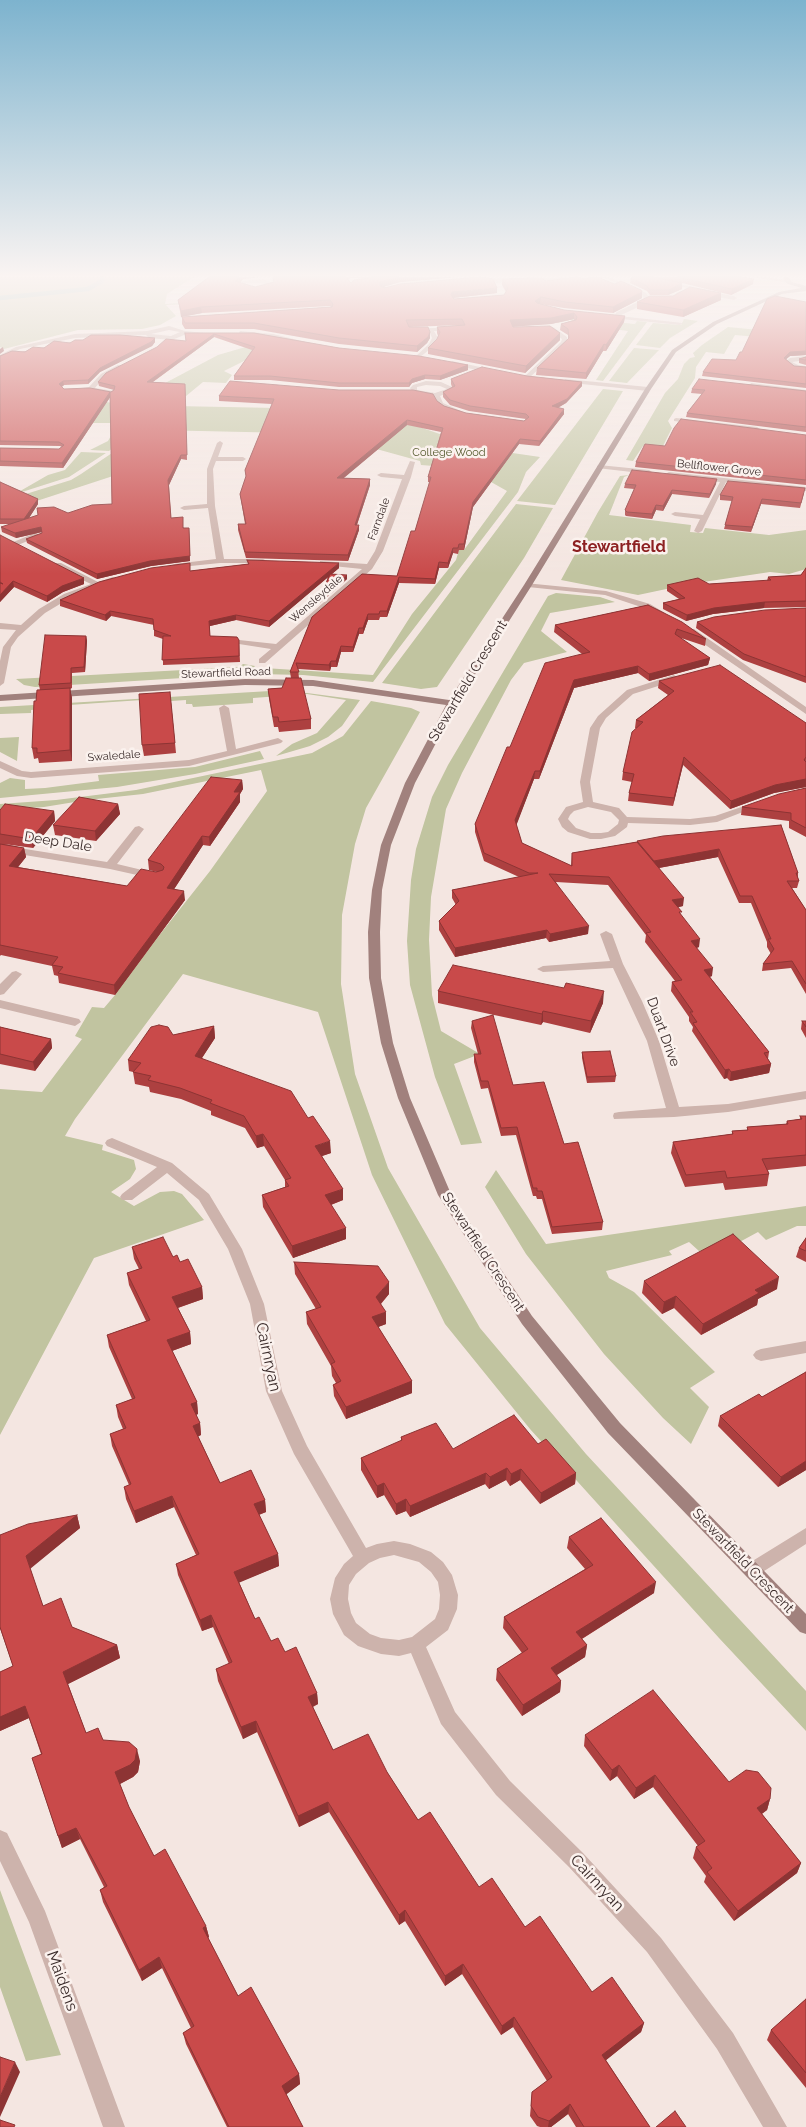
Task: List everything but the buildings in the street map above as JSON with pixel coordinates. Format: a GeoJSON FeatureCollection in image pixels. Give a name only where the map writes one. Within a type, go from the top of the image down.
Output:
{"type":"FeatureCollection","features":[{"type":"Feature","properties":{"kind":"street"},"geometry":{"type":"LineString","coordinates":[[91,388],[103,376]]}},
{"type":"Feature","properties":{"kind":"street"},"geometry":{"type":"LineString","coordinates":[[521,376],[536,378]]}},
{"type":"Feature","properties":{"kind":"street","name":"Stewartfield Crescent"},"geometry":{"type":"LineString","coordinates":[[657,376],[528,585],[452,703],[410,783],[386,845],[377,890],[374,932],[375,978],[387,1043],[404,1098],[446,1195],[527,1320],[614,1428],[806,1626]]}},
{"type":"Feature","properties":{"kind":"street"},"geometry":{"type":"LineString","coordinates":[[555,380],[648,389]]}},
{"type":"Feature","properties":{"kind":"street"},"geometry":{"type":"LineString","coordinates":[[414,391],[413,388],[420,384],[441,384],[448,381]]}},
{"type":"Feature","properties":{"kind":"street"},"geometry":{"type":"LineString","coordinates":[[404,391],[436,395],[450,390],[450,388],[441,384]]}},
{"type":"Feature","properties":{"kind":"street"},"geometry":{"type":"LineString","coordinates":[[747,384],[806,392]]}},
{"type":"Feature","properties":{"kind":"street"},"geometry":{"type":"LineString","coordinates":[[73,389],[91,388],[112,392]]}},
{"type":"Feature","properties":{"kind":"street"},"geometry":{"type":"LineString","coordinates":[[436,395],[447,408],[468,415]]}},
{"type":"Feature","properties":{"kind":"street"},"geometry":{"type":"LineString","coordinates":[[676,420],[764,430]]}},
{"type":"Feature","properties":{"kind":"street"},"geometry":{"type":"LineString","coordinates":[[704,431],[707,423]]}},
{"type":"Feature","properties":{"kind":"street"},"geometry":{"type":"LineString","coordinates":[[220,443],[210,470],[211,506],[220,560]]}},
{"type":"Feature","properties":{"kind":"street"},"geometry":{"type":"LineString","coordinates":[[215,459],[243,459]]}},
{"type":"Feature","properties":{"kind":"street","name":"Farndale"},"geometry":{"type":"LineString","coordinates":[[369,567],[380,551],[412,462]]}},
{"type":"Feature","properties":{"kind":"street","name":"Bellflower Grove"},"geometry":{"type":"LineString","coordinates":[[600,467],[806,488]]}},
{"type":"Feature","properties":{"kind":"street","name":"Farndale"},"geometry":{"type":"LineString","coordinates":[[381,475],[407,477]]}},
{"type":"Feature","properties":{"kind":"street"},"geometry":{"type":"LineString","coordinates":[[698,531],[724,480]]}},
{"type":"Feature","properties":{"kind":"street"},"geometry":{"type":"LineString","coordinates":[[184,508],[211,506]]}},
{"type":"Feature","properties":{"kind":"street"},"geometry":{"type":"LineString","coordinates":[[675,514],[704,517]]}},
{"type":"Feature","properties":{"kind":"street"},"geometry":{"type":"LineString","coordinates":[[23,547],[11,541],[38,535]]}},
{"type":"Feature","properties":{"kind":"street"},"geometry":{"type":"LineString","coordinates":[[47,559],[96,584]]}},
{"type":"Feature","properties":{"kind":"street"},"geometry":{"type":"LineString","coordinates":[[167,567],[220,560],[270,561]]}},
{"type":"Feature","properties":{"kind":"street"},"geometry":{"type":"LineString","coordinates":[[314,562],[369,567]]}},
{"type":"Feature","properties":{"kind":"street","name":"Wensleydale"},"geometry":{"type":"LineString","coordinates":[[262,661],[369,567]]}},
{"type":"Feature","properties":{"kind":"street"},"geometry":{"type":"LineString","coordinates":[[0,683],[7,647],[22,628],[42,611],[67,596],[121,576]]}},
{"type":"Feature","properties":{"kind":"street"},"geometry":{"type":"LineString","coordinates":[[528,585],[606,593],[647,606],[673,619]]}},
{"type":"Feature","properties":{"kind":"street"},"geometry":{"type":"LineString","coordinates":[[698,623],[685,626],[806,711]]}},
{"type":"Feature","properties":{"kind":"street"},"geometry":{"type":"LineString","coordinates":[[0,626],[22,628]]}},
{"type":"Feature","properties":{"kind":"street"},"geometry":{"type":"LineString","coordinates":[[242,642],[278,647]]}},
{"type":"Feature","properties":{"kind":"street"},"geometry":{"type":"LineString","coordinates":[[720,667],[737,663]]}},
{"type":"Feature","properties":{"kind":"street"},"geometry":{"type":"LineString","coordinates":[[588,804],[586,782],[595,728],[603,716],[630,692],[685,676]]}},
{"type":"Feature","properties":{"kind":"street","name":"Stewartfield Road"},"geometry":{"type":"LineString","coordinates":[[0,698],[227,683],[313,683],[452,703]]}},
{"type":"Feature","properties":{"kind":"street"},"geometry":{"type":"LineString","coordinates":[[224,708],[232,753]]}},
{"type":"Feature","properties":{"kind":"street","name":"Swaledale"},"geometry":{"type":"LineString","coordinates":[[0,764],[20,774],[31,775],[189,763],[278,741]]}},
{"type":"Feature","properties":{"kind":"street"},"geometry":{"type":"LineString","coordinates":[[624,820],[690,822],[717,819],[766,801]]}},
{"type":"Feature","properties":{"kind":"street"},"geometry":{"type":"LineString","coordinates":[[588,804],[607,807],[621,814],[624,820],[619,830],[601,836],[580,834],[566,825],[564,819],[565,814],[570,809],[588,804]]}},
{"type":"Feature","properties":{"kind":"street"},"geometry":{"type":"LineString","coordinates":[[110,866],[139,829]]}},
{"type":"Feature","properties":{"kind":"street","name":"Deep Dale"},"geometry":{"type":"LineString","coordinates":[[0,848],[110,866],[158,877]]}},
{"type":"Feature","properties":{"kind":"street","name":"Duart Drive"},"geometry":{"type":"LineString","coordinates":[[606,934],[616,964],[636,1001],[653,1041],[674,1113]]}},
{"type":"Feature","properties":{"kind":"street"},"geometry":{"type":"LineString","coordinates":[[543,969],[616,964]]}},
{"type":"Feature","properties":{"kind":"street"},"geometry":{"type":"LineString","coordinates":[[0,991],[16,974]]}},
{"type":"Feature","properties":{"kind":"street"},"geometry":{"type":"LineString","coordinates":[[0,1004],[75,1022]]}},
{"type":"Feature","properties":{"kind":"street"},"geometry":{"type":"LineString","coordinates":[[619,1116],[728,1108],[806,1095]]}},
{"type":"Feature","properties":{"kind":"street","name":"Cairnryan"},"geometry":{"type":"LineString","coordinates":[[112,1143],[167,1166],[204,1197],[235,1249],[257,1304],[274,1391],[300,1449],[362,1558]]}},
{"type":"Feature","properties":{"kind":"street"},"geometry":{"type":"LineString","coordinates":[[127,1197],[167,1166]]}},
{"type":"Feature","properties":{"kind":"street"},"geometry":{"type":"LineString","coordinates":[[761,1355],[806,1347]]}},
{"type":"Feature","properties":{"kind":"street"},"geometry":{"type":"LineString","coordinates":[[752,1570],[806,1535]]}},
{"type":"Feature","properties":{"kind":"street"},"geometry":{"type":"LineString","coordinates":[[394,1548],[410,1551],[425,1557],[437,1567],[446,1580],[449,1595],[448,1609],[442,1624],[416,1644],[398,1648],[381,1646],[364,1640],[350,1629],[342,1614],[339,1599],[341,1583],[350,1569],[362,1558],[377,1551],[394,1548]]}},
{"type":"Feature","properties":{"kind":"street","name":"Cairnryan"},"geometry":{"type":"LineString","coordinates":[[416,1644],[448,1718],[503,1788],[576,1860],[654,1945],[725,2041],[776,2127]]}},
{"type":"Feature","properties":{"kind":"street","name":"Maidens"},"geometry":{"type":"LineString","coordinates":[[0,1840],[38,1918],[114,2127]]}},
{"type":"Feature","properties":{"kind":"green space","name":"College Wood"},"geometry":{"type":"Polygon","coordinates":[[[178,376],[231,376],[226,383],[203,382],[174,406],[329,409],[405,422],[492,450],[540,457],[526,472],[518,492],[373,682],[303,675],[257,674],[264,668],[373,675],[412,614],[456,560],[459,550],[464,550],[507,491],[491,482],[446,467],[421,465],[420,461],[380,450],[291,433],[154,430],[113,476],[0,513],[0,502],[71,480],[81,474],[112,453],[134,430],[109,451],[90,450],[108,441],[118,423],[84,423],[0,381],[57,394],[131,406],[152,390],[178,376]]]}},
{"type":"Feature","properties":{"kind":"green space"},"geometry":{"type":"Polygon","coordinates":[[[598,376],[607,376],[603,381],[596,380],[598,376]]]}},
{"type":"Feature","properties":{"kind":"green space"},"geometry":{"type":"Polygon","coordinates":[[[613,376],[634,376],[627,383],[609,381],[613,376]]]}},
{"type":"Feature","properties":{"kind":"green space"},"geometry":{"type":"Polygon","coordinates":[[[679,376],[695,376],[668,421],[672,428],[662,448],[643,446],[633,461],[626,460],[665,393],[679,376]]]}},
{"type":"Feature","properties":{"kind":"green space"},"geometry":{"type":"Polygon","coordinates":[[[603,389],[623,391],[555,505],[517,501],[603,389]]]}},
{"type":"Feature","properties":{"kind":"green space"},"geometry":{"type":"Polygon","coordinates":[[[81,452],[106,453],[69,477],[0,499],[15,494],[48,475],[65,470],[81,452]]]}},
{"type":"Feature","properties":{"kind":"green space"},"geometry":{"type":"Polygon","coordinates":[[[629,475],[624,477],[609,515],[691,525],[690,532],[703,533],[705,528],[769,535],[806,530],[806,569],[789,574],[770,572],[690,584],[638,595],[561,580],[620,476],[629,475]]]}},
{"type":"Feature","properties":{"kind":"green space"},"geometry":{"type":"Polygon","coordinates":[[[516,504],[553,508],[524,558],[437,687],[421,689],[382,683],[516,504]]]}},
{"type":"Feature","properties":{"kind":"green space"},"geometry":{"type":"Polygon","coordinates":[[[556,593],[600,597],[615,602],[550,613],[541,631],[567,652],[524,663],[511,680],[462,773],[446,809],[431,897],[429,940],[432,995],[441,1031],[480,1054],[454,1064],[482,1143],[461,1145],[435,1077],[410,985],[407,941],[411,880],[416,849],[432,797],[448,765],[548,596],[556,593]]]}},
{"type":"Feature","properties":{"kind":"green space"},"geometry":{"type":"Polygon","coordinates":[[[243,664],[255,666],[248,674],[35,687],[24,685],[16,679],[239,667],[243,664]]]}},
{"type":"Feature","properties":{"kind":"green space"},"geometry":{"type":"Polygon","coordinates":[[[270,691],[307,693],[360,700],[342,726],[328,737],[310,746],[276,756],[292,744],[317,733],[346,700],[307,694],[253,698],[253,703],[193,707],[192,704],[186,704],[186,700],[142,703],[142,700],[69,705],[69,707],[31,710],[31,713],[0,714],[0,707],[270,691]]]}},
{"type":"Feature","properties":{"kind":"green space"},"geometry":{"type":"Polygon","coordinates":[[[371,701],[411,708],[420,712],[366,808],[355,844],[342,915],[341,984],[355,1074],[388,1168],[480,1328],[586,1454],[806,1691],[806,1731],[530,1429],[445,1324],[372,1175],[318,1012],[183,974],[75,1119],[65,1136],[103,1145],[102,1150],[134,1160],[136,1169],[130,1179],[111,1192],[134,1206],[160,1192],[174,1191],[182,1194],[204,1220],[94,1258],[0,1435],[0,1089],[42,1092],[82,1039],[75,1036],[92,1007],[104,1008],[115,995],[210,871],[267,791],[261,770],[143,794],[44,807],[0,810],[0,804],[56,800],[136,790],[312,753],[343,736],[371,701]]]}},
{"type":"Feature","properties":{"kind":"green space"},"geometry":{"type":"Polygon","coordinates":[[[19,737],[17,761],[0,752],[0,738],[19,737]]]}},
{"type":"Feature","properties":{"kind":"green space"},"geometry":{"type":"Polygon","coordinates":[[[260,751],[264,759],[195,774],[117,787],[0,798],[0,783],[10,778],[25,780],[25,789],[45,788],[99,781],[98,775],[195,767],[260,751]]]}},
{"type":"Feature","properties":{"kind":"green space"},"geometry":{"type":"Polygon","coordinates":[[[496,1170],[546,1244],[806,1206],[806,1226],[797,1226],[766,1240],[758,1232],[734,1245],[699,1251],[689,1242],[669,1251],[672,1255],[606,1271],[609,1278],[634,1292],[715,1372],[690,1388],[709,1407],[691,1444],[663,1418],[604,1354],[526,1254],[485,1187],[496,1170]]]}},
{"type":"Feature","properties":{"kind":"green space"},"geometry":{"type":"Polygon","coordinates":[[[0,1890],[61,2055],[26,2061],[0,1987],[0,1890]]]}},
{"type":"Feature","properties":{"kind":"district","name":"Stewartfield"},"geometry":{"type":"Point","coordinates":[619,547]}}]}
